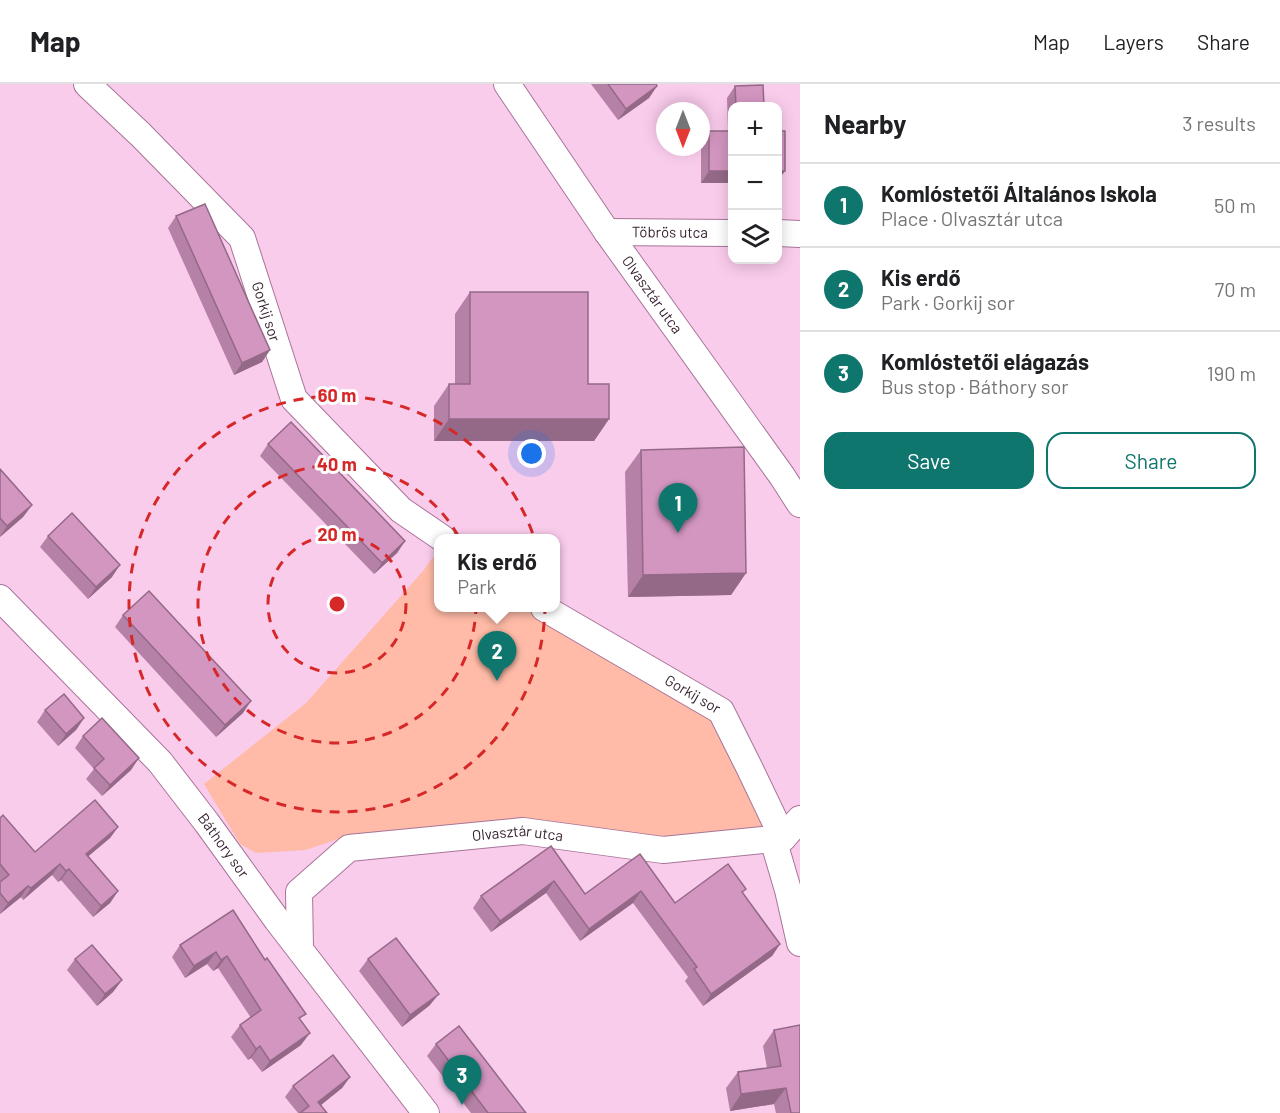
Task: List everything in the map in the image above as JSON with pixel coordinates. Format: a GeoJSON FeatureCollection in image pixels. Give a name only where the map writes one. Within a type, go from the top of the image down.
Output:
{"type":"FeatureCollection","features":[{"type":"Feature","properties":{"kind":"street","name":"Gorkij sor"},"geometry":{"type":"LineString","coordinates":[[87,84],[141,135],[242,238],[294,399],[400,510],[436,534]]}},
{"type":"Feature","properties":{"kind":"street","name":"Olvasztár utca"},"geometry":{"type":"LineString","coordinates":[[507,84],[607,232],[800,504]]}},
{"type":"Feature","properties":{"kind":"street","name":"Töbrös utca"},"geometry":{"type":"LineString","coordinates":[[607,232],[728,233]]}},
{"type":"Feature","properties":{"kind":"street"},"geometry":{"type":"LineString","coordinates":[[782,233],[800,234]]}},
{"type":"Feature","properties":{"kind":"street","name":"Báthory sor"},"geometry":{"type":"LineString","coordinates":[[0,598],[160,762],[426,1113]]}},
{"type":"Feature","properties":{"kind":"street","name":"Gorkij sor"},"geometry":{"type":"LineString","coordinates":[[551,612],[720,711],[786,832],[788,890],[800,943]]}},
{"type":"Feature","properties":{"kind":"street","name":"Olvasztár utca"},"geometry":{"type":"LineString","coordinates":[[300,948],[298,892],[349,848],[523,831],[663,850],[786,832]]}},
{"type":"Feature","properties":{"kind":"shaded area"},"geometry":{"type":"Polygon","coordinates":[[[434,556],[434,612],[551,612],[721,711],[773,839],[663,850],[523,831],[347,836],[306,850],[256,853],[240,844],[204,784],[306,703],[434,556]]]}},
{"type":"Feature","properties":{"kind":"building"},"geometry":{"type":"Polygon","coordinates":[[[608,84],[656,84],[657,86],[626,109],[608,84]]]}},
{"type":"Feature","properties":{"kind":"building"},"geometry":{"type":"Polygon","coordinates":[[[763,85],[764,102],[736,102],[735,86],[763,85]]]}},
{"type":"Feature","properties":{"kind":"building"},"geometry":{"type":"Polygon","coordinates":[[[710,131],[728,131],[728,171],[709,171],[710,131]]]}},
{"type":"Feature","properties":{"kind":"building"},"geometry":{"type":"Polygon","coordinates":[[[782,131],[785,131],[785,171],[782,171],[782,131]]]}},
{"type":"Feature","properties":{"kind":"building"},"geometry":{"type":"Polygon","coordinates":[[[205,204],[270,350],[242,363],[176,216],[205,204]]]}},
{"type":"Feature","properties":{"kind":"building"},"geometry":{"type":"Polygon","coordinates":[[[470,292],[588,292],[588,384],[609,384],[609,419],[449,419],[449,384],[470,384],[470,292]]]}},
{"type":"Feature","properties":{"kind":"building"},"geometry":{"type":"Polygon","coordinates":[[[291,422],[405,541],[382,563],[268,444],[291,422]]]}},
{"type":"Feature","properties":{"kind":"building"},"geometry":{"type":"Polygon","coordinates":[[[744,447],[746,573],[643,575],[641,450],[744,447]]]}},
{"type":"Feature","properties":{"kind":"building"},"geometry":{"type":"Polygon","coordinates":[[[0,469],[32,505],[7,526],[0,518],[0,469]]]}},
{"type":"Feature","properties":{"kind":"building"},"geometry":{"type":"Polygon","coordinates":[[[72,513],[120,565],[96,587],[48,536],[72,513]]]}},
{"type":"Feature","properties":{"kind":"building"},"geometry":{"type":"Polygon","coordinates":[[[149,591],[251,701],[225,725],[123,615],[149,591]]]}},
{"type":"Feature","properties":{"kind":"building"},"geometry":{"type":"Polygon","coordinates":[[[64,694],[84,718],[66,734],[45,710],[64,694]]]}},
{"type":"Feature","properties":{"kind":"building"},"geometry":{"type":"Polygon","coordinates":[[[102,718],[139,758],[110,785],[94,768],[104,759],[83,736],[102,718]]]}},
{"type":"Feature","properties":{"kind":"building"},"geometry":{"type":"Polygon","coordinates":[[[95,800],[118,827],[86,854],[118,891],[101,906],[69,869],[66,871],[60,864],[31,888],[28,886],[8,903],[0,893],[0,882],[9,875],[0,864],[0,818],[3,815],[35,852],[95,800]]]}},
{"type":"Feature","properties":{"kind":"building"},"geometry":{"type":"Polygon","coordinates":[[[551,846],[585,894],[640,854],[675,903],[728,864],[746,889],[742,892],[780,944],[711,994],[694,969],[697,967],[641,891],[589,929],[554,881],[500,921],[481,896],[551,846]]]}},
{"type":"Feature","properties":{"kind":"building"},"geometry":{"type":"Polygon","coordinates":[[[233,910],[265,960],[267,958],[306,1014],[299,1018],[310,1033],[270,1061],[260,1046],[256,1049],[240,1025],[261,1010],[227,956],[221,960],[216,952],[194,966],[180,945],[233,910]]]}},
{"type":"Feature","properties":{"kind":"building"},"geometry":{"type":"Polygon","coordinates":[[[396,938],[439,994],[410,1015],[368,959],[396,938]]]}},
{"type":"Feature","properties":{"kind":"building"},"geometry":{"type":"Polygon","coordinates":[[[92,945],[122,980],[105,994],[75,959],[92,945]]]}},
{"type":"Feature","properties":{"kind":"building"},"geometry":{"type":"Polygon","coordinates":[[[800,1025],[800,1113],[791,1113],[786,1088],[741,1094],[738,1072],[781,1066],[774,1030],[800,1025]]]}},
{"type":"Feature","properties":{"kind":"building"},"geometry":{"type":"Polygon","coordinates":[[[459,1026],[526,1113],[488,1113],[436,1044],[459,1026]]]}},
{"type":"Feature","properties":{"kind":"building"},"geometry":{"type":"Polygon","coordinates":[[[333,1055],[350,1077],[318,1102],[327,1113],[300,1113],[309,1106],[293,1086],[333,1055]]]}},
{"type":"Feature","properties":{"kind":"place","name":"Komlóstetői Általános Iskola"},"geometry":{"type":"Point","coordinates":[678,533]}},
{"type":"Feature","properties":{"kind":"place","name":"Kis erdő"},"geometry":{"type":"Point","coordinates":[497,681]}},
{"type":"Feature","properties":{"kind":"place","name":"Komlóstetői elágazás"},"geometry":{"type":"Point","coordinates":[462,1105]}}]}
